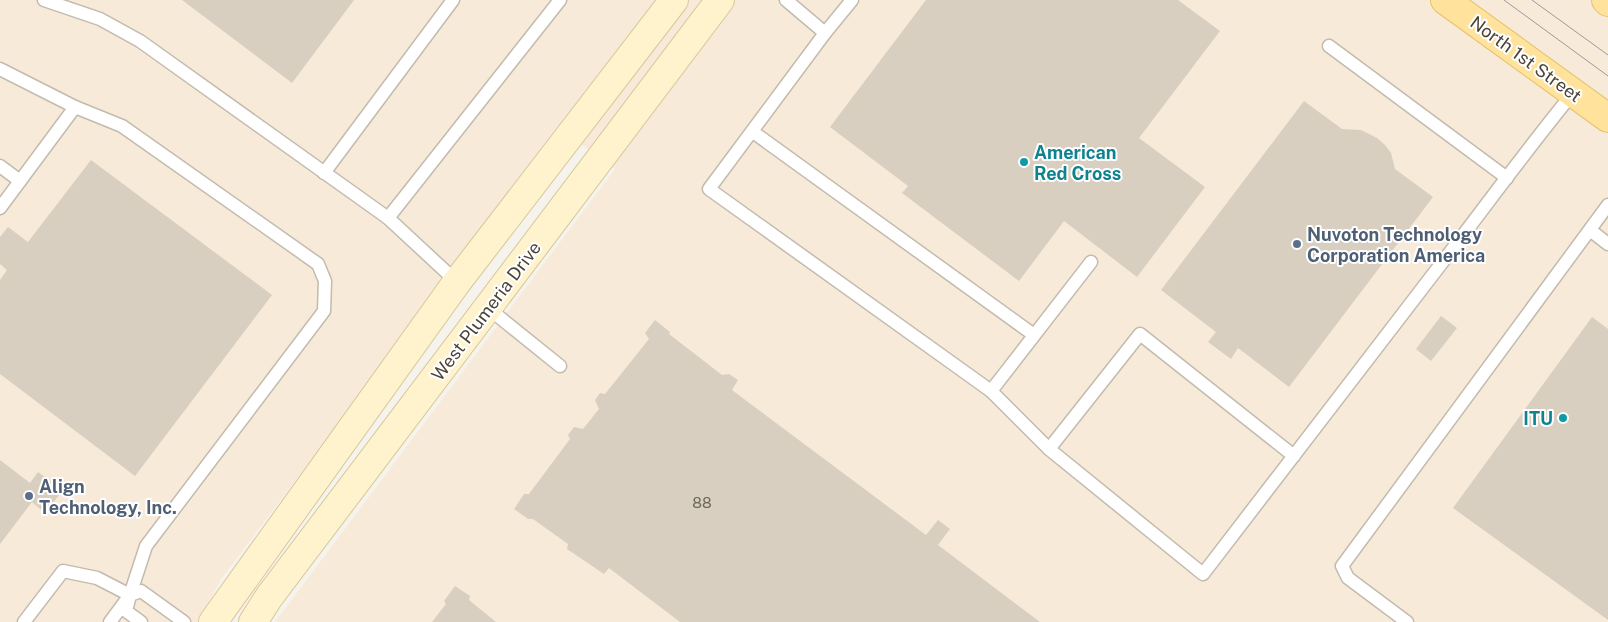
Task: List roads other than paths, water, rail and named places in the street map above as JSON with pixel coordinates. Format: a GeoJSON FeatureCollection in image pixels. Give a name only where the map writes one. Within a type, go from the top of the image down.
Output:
{"type":"FeatureCollection","features":[{"type":"Feature","properties":{"kind":"main road","name":"North 1st Street"},"geometry":{"type":"LineString","coordinates":[[1444,0],[1608,118]]}},
{"type":"Feature","properties":{"kind":"street"},"geometry":{"type":"LineString","coordinates":[[213,622],[457,282],[674,0]]}},
{"type":"Feature","properties":{"kind":"street","name":"West Plumeria Drive"},"geometry":{"type":"LineString","coordinates":[[252,622],[720,0]]}},
{"type":"Feature","properties":{"kind":"street"},"geometry":{"type":"LineString","coordinates":[[457,282],[488,308]]}},
{"type":"Feature","properties":{"kind":"lane"},"geometry":{"type":"LineString","coordinates":[[44,0],[100,19],[140,41],[388,218],[457,282]]}},
{"type":"Feature","properties":{"kind":"lane"},"geometry":{"type":"LineString","coordinates":[[324,173],[453,0]]}},
{"type":"Feature","properties":{"kind":"lane"},"geometry":{"type":"LineString","coordinates":[[388,218],[560,0]]}},
{"type":"Feature","properties":{"kind":"lane"},"geometry":{"type":"LineString","coordinates":[[786,0],[825,33]]}},
{"type":"Feature","properties":{"kind":"lane"},"geometry":{"type":"LineString","coordinates":[[852,0],[825,33],[709,189],[991,391],[1049,449],[1203,574],[1573,93]]}},
{"type":"Feature","properties":{"kind":"lane"},"geometry":{"type":"LineString","coordinates":[[1329,46],[1507,178]]}},
{"type":"Feature","properties":{"kind":"lane"},"geometry":{"type":"LineString","coordinates":[[0,69],[75,107],[122,126],[318,264],[325,281],[324,311],[146,546],[126,611],[141,622]]}},
{"type":"Feature","properties":{"kind":"lane"},"geometry":{"type":"LineString","coordinates":[[0,208],[75,107]]}},
{"type":"Feature","properties":{"kind":"lane"},"geometry":{"type":"LineString","coordinates":[[753,132],[1034,335]]}},
{"type":"Feature","properties":{"kind":"lane"},"geometry":{"type":"LineString","coordinates":[[0,166],[20,181]]}},
{"type":"Feature","properties":{"kind":"lane"},"geometry":{"type":"LineString","coordinates":[[1407,622],[1348,578],[1342,566],[1608,205]]}},
{"type":"Feature","properties":{"kind":"lane"},"geometry":{"type":"LineString","coordinates":[[1590,230],[1608,244]]}},
{"type":"Feature","properties":{"kind":"lane"},"geometry":{"type":"LineString","coordinates":[[991,391],[1091,262]]}},
{"type":"Feature","properties":{"kind":"lane"},"geometry":{"type":"LineString","coordinates":[[488,308],[560,366]]}},
{"type":"Feature","properties":{"kind":"lane"},"geometry":{"type":"LineString","coordinates":[[1049,449],[1140,334],[1294,456]]}},
{"type":"Feature","properties":{"kind":"lane"},"geometry":{"type":"LineString","coordinates":[[24,622],[63,571],[97,578],[130,594]]}},
{"type":"Feature","properties":{"kind":"lane"},"geometry":{"type":"LineString","coordinates":[[110,622],[130,594],[141,591],[184,622]]}},
{"type":"Feature","properties":{"kind":"tram line"},"geometry":{"type":"LineString","coordinates":[[1504,0],[1608,76]]}},
{"type":"Feature","properties":{"kind":"tram line"},"geometry":{"type":"LineString","coordinates":[[1532,0],[1608,55]]}},
{"type":"Feature","properties":{"kind":"place","name":"American Red Cross"},"geometry":{"type":"Point","coordinates":[1024,162]}},
{"type":"Feature","properties":{"kind":"place","name":"Nuvoton Technology Corporation America"},"geometry":{"type":"Point","coordinates":[1297,244]}},
{"type":"Feature","properties":{"kind":"place","name":"ITU"},"geometry":{"type":"Point","coordinates":[1563,418]}},
{"type":"Feature","properties":{"kind":"place","name":"Align Technology, Inc."},"geometry":{"type":"Point","coordinates":[29,496]}}]}
